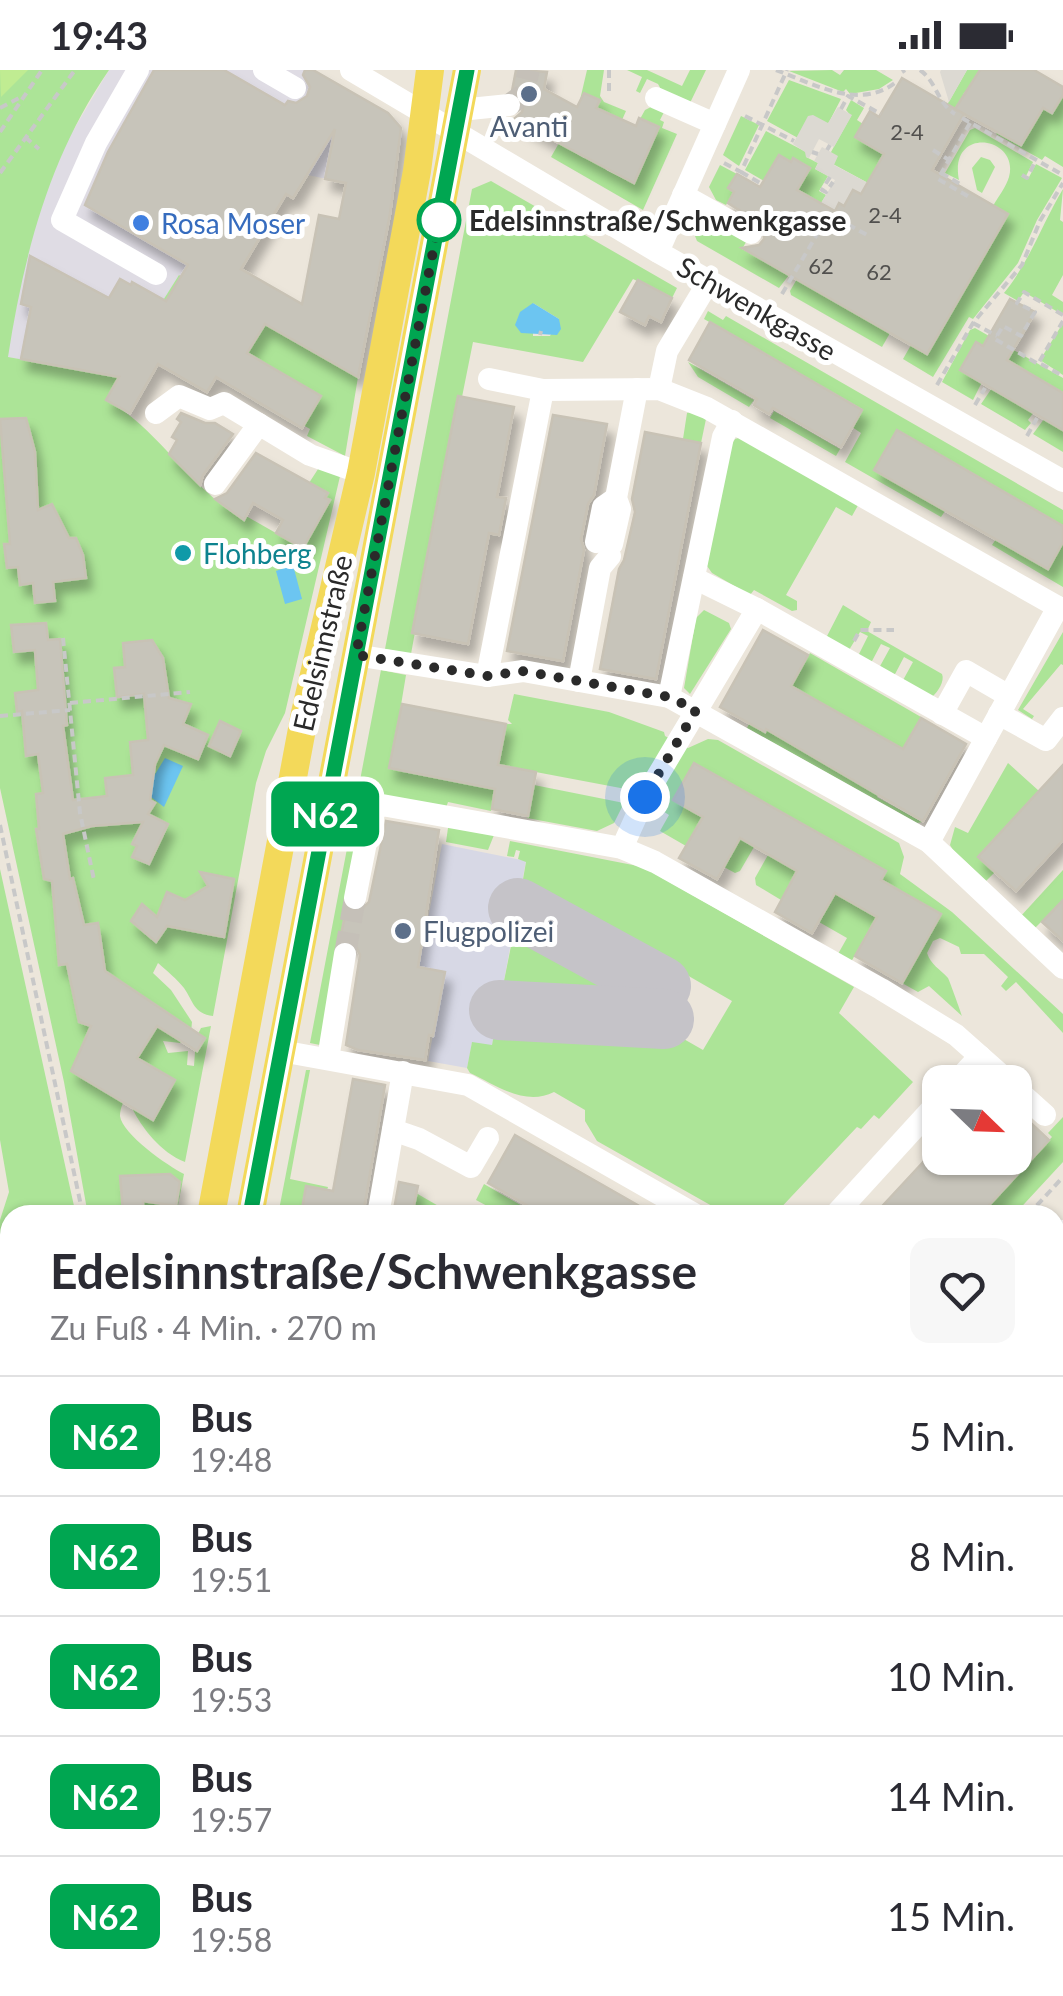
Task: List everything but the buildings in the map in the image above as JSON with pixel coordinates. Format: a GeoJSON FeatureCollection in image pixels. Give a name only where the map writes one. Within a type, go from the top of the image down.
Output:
{"type":"FeatureCollection","features":[{"type":"Feature","properties":{"kind":"main road","name":"Edelsinnstraße"},"geometry":{"type":"LineString","coordinates":[[213,1205],[305,714],[361,473],[418,171],[430,70]]}},
{"type":"Feature","properties":{"kind":"main road","name":"Edelsinnstraße"},"geometry":{"type":"LineString","coordinates":[[252,1205],[467,70]]}},
{"type":"Feature","properties":{"kind":"street"},"geometry":{"type":"LineString","coordinates":[[138,70],[96,143],[62,220],[156,274]]}},
{"type":"Feature","properties":{"kind":"street"},"geometry":{"type":"LineString","coordinates":[[264,70],[295,88]]}},
{"type":"Feature","properties":{"kind":"street","name":"Schwenkgasse"},"geometry":{"type":"LineString","coordinates":[[351,70],[424,113],[458,121],[658,252],[1063,481]]}},
{"type":"Feature","properties":{"kind":"street"},"geometry":{"type":"LineString","coordinates":[[658,252],[739,70]]}},
{"type":"Feature","properties":{"kind":"street"},"geometry":{"type":"LineString","coordinates":[[656,98],[719,114]]}},
{"type":"Feature","properties":{"kind":"street"},"geometry":{"type":"LineString","coordinates":[[458,121],[509,105]]}},
{"type":"Feature","properties":{"kind":"street"},"geometry":{"type":"LineString","coordinates":[[685,191],[751,233]]}},
{"type":"Feature","properties":{"kind":"street"},"geometry":{"type":"LineString","coordinates":[[579,681],[603,553],[620,509],[616,498],[648,390],[709,281]]}},
{"type":"Feature","properties":{"kind":"street"},"geometry":{"type":"LineString","coordinates":[[489,379],[543,390],[648,390],[732,421],[1061,608],[929,842]]}},
{"type":"Feature","properties":{"kind":"street"},"geometry":{"type":"LineString","coordinates":[[488,676],[543,390]]}},
{"type":"Feature","properties":{"kind":"street"},"geometry":{"type":"LineString","coordinates":[[156,413],[179,396],[210,409],[224,402],[310,455],[361,473]]}},
{"type":"Feature","properties":{"kind":"street"},"geometry":{"type":"LineString","coordinates":[[669,697],[723,437],[732,421]]}},
{"type":"Feature","properties":{"kind":"street"},"geometry":{"type":"LineString","coordinates":[[216,484],[258,424]]}},
{"type":"Feature","properties":{"kind":"street"},"geometry":{"type":"LineString","coordinates":[[694,578],[986,738]]}},
{"type":"Feature","properties":{"kind":"street"},"geometry":{"type":"LineString","coordinates":[[622,848],[645,797],[757,610]]}},
{"type":"Feature","properties":{"kind":"street"},"geometry":{"type":"LineString","coordinates":[[356,655],[488,676],[522,671],[669,697],[929,842],[1063,968]]}},
{"type":"Feature","properties":{"kind":"street"},"geometry":{"type":"LineString","coordinates":[[942,714],[966,671],[1046,740],[1063,718]]}},
{"type":"Feature","properties":{"kind":"street"},"geometry":{"type":"LineString","coordinates":[[355,898],[372,812],[382,805],[622,848],[655,862],[881,989],[956,1035],[990,1065]]}},
{"type":"Feature","properties":{"kind":"street"},"geometry":{"type":"LineString","coordinates":[[328,1060],[345,954]]}},
{"type":"Feature","properties":{"kind":"street"},"geometry":{"type":"LineString","coordinates":[[281,1051],[468,1086],[678,1205]]}},
{"type":"Feature","properties":{"kind":"street"},"geometry":{"type":"LineString","coordinates":[[972,1065],[980,1056]]}},
{"type":"Feature","properties":{"kind":"street"},"geometry":{"type":"LineString","coordinates":[[380,1205],[403,1072]]}},
{"type":"Feature","properties":{"kind":"street"},"geometry":{"type":"LineString","coordinates":[[1032,1103],[1045,1115]]}},
{"type":"Feature","properties":{"kind":"street"},"geometry":{"type":"LineString","coordinates":[[843,1205],[922,1120]]}},
{"type":"Feature","properties":{"kind":"street"},"geometry":{"type":"LineString","coordinates":[[393,1130],[471,1167],[488,1138]]}},
{"type":"Feature","properties":{"kind":"path"},"geometry":{"type":"LineString","coordinates":[[0,132],[42,70]]}},
{"type":"Feature","properties":{"kind":"path"},"geometry":{"type":"LineString","coordinates":[[0,173],[75,70]]}},
{"type":"Feature","properties":{"kind":"path"},"geometry":{"type":"LineString","coordinates":[[609,70],[609,91]]}},
{"type":"Feature","properties":{"kind":"path"},"geometry":{"type":"LineString","coordinates":[[776,70],[848,96],[881,114]]}},
{"type":"Feature","properties":{"kind":"path"},"geometry":{"type":"LineString","coordinates":[[920,70],[930,78],[942,104],[955,114]]}},
{"type":"Feature","properties":{"kind":"path"},"geometry":{"type":"LineString","coordinates":[[741,172],[786,72]]}},
{"type":"Feature","properties":{"kind":"path"},"geometry":{"type":"LineString","coordinates":[[598,76],[608,78]]}},
{"type":"Feature","properties":{"kind":"path"},"geometry":{"type":"LineString","coordinates":[[848,96],[883,91],[896,82]]}},
{"type":"Feature","properties":{"kind":"path"},"geometry":{"type":"LineString","coordinates":[[0,108],[23,96]]}},
{"type":"Feature","properties":{"kind":"path"},"geometry":{"type":"LineString","coordinates":[[841,109],[848,96]]}},
{"type":"Feature","properties":{"kind":"path"},"geometry":{"type":"LineString","coordinates":[[942,104],[948,98]]}},
{"type":"Feature","properties":{"kind":"path"},"geometry":{"type":"LineString","coordinates":[[754,120],[758,110]]}},
{"type":"Feature","properties":{"kind":"path"},"geometry":{"type":"LineString","coordinates":[[719,114],[754,120],[794,141]]}},
{"type":"Feature","properties":{"kind":"path"},"geometry":{"type":"LineString","coordinates":[[962,118],[1063,175]]}},
{"type":"Feature","properties":{"kind":"path"},"geometry":{"type":"LineString","coordinates":[[970,123],[938,178],[971,198]]}},
{"type":"Feature","properties":{"kind":"path"},"geometry":{"type":"LineString","coordinates":[[25,137],[39,150]]}},
{"type":"Feature","properties":{"kind":"path"},"geometry":{"type":"LineString","coordinates":[[933,150],[949,160]]}},
{"type":"Feature","properties":{"kind":"path"},"geometry":{"type":"LineString","coordinates":[[703,151],[762,184]]}},
{"type":"Feature","properties":{"kind":"path"},"geometry":{"type":"LineString","coordinates":[[1022,175],[1027,178],[1036,160]]}},
{"type":"Feature","properties":{"kind":"path"},"geometry":{"type":"LineString","coordinates":[[941,173],[960,184]]}},
{"type":"Feature","properties":{"kind":"path"},"geometry":{"type":"LineString","coordinates":[[926,404],[973,323],[1022,265],[1040,221],[1063,183]]}},
{"type":"Feature","properties":{"kind":"path"},"geometry":{"type":"LineString","coordinates":[[788,282],[825,220],[836,228],[849,225],[867,235]]}},
{"type":"Feature","properties":{"kind":"path"},"geometry":{"type":"LineString","coordinates":[[1039,362],[1063,318],[1024,292],[1017,303],[1034,312],[1021,336],[1003,326],[995,340],[1063,376]]}},
{"type":"Feature","properties":{"kind":"path"},"geometry":{"type":"LineString","coordinates":[[973,323],[997,336]]}},
{"type":"Feature","properties":{"kind":"path"},"geometry":{"type":"LineString","coordinates":[[844,658],[860,630],[894,630]]}},
{"type":"Feature","properties":{"kind":"path"},"geometry":{"type":"LineString","coordinates":[[63,638],[80,813],[94,880]]}},
{"type":"Feature","properties":{"kind":"path"},"geometry":{"type":"LineString","coordinates":[[0,716],[190,692]]}},
{"type":"Feature","properties":{"kind":"path"},"geometry":{"type":"LineString","coordinates":[[0,825],[81,1205]]}},
{"type":"Feature","properties":{"kind":"path"},"geometry":{"type":"LineString","coordinates":[[1037,1205],[1063,1177]]}},
{"type":"Feature","properties":{"kind":"shaded area","name":"Rosa Moser"},"geometry":{"type":"Polygon","coordinates":[[[109,70],[313,70],[398,122],[402,136],[391,192],[278,169],[206,290],[179,275],[119,377],[7,357],[27,249],[44,198],[67,141],[109,70]]]}},
{"type":"Feature","properties":{"kind":"shaded area"},"geometry":{"type":"Polygon","coordinates":[[[967,70],[949,102],[940,72],[967,70]]]}},
{"type":"Feature","properties":{"kind":"shaded area"},"geometry":{"type":"Polygon","coordinates":[[[838,107],[852,115],[834,147],[819,139],[809,158],[806,157],[793,144],[808,116],[828,123],[838,107]]]}},
{"type":"Feature","properties":{"kind":"shaded area"},"geometry":{"type":"Polygon","coordinates":[[[822,147],[838,156],[834,165],[868,183],[862,194],[853,190],[844,206],[839,204],[835,211],[821,203],[835,180],[815,169],[818,163],[814,161],[822,147]]]}},
{"type":"Feature","properties":{"kind":"shaded area"},"geometry":{"type":"Polygon","coordinates":[[[442,844],[526,861],[492,1046],[472,1043],[467,1068],[428,1061],[445,972],[419,967],[442,844]]]}},
{"type":"Feature","properties":{"kind":"green space"},"geometry":{"type":"Polygon","coordinates":[[[0,70],[109,70],[70,137],[42,208],[22,281],[8,357],[119,377],[107,400],[143,427],[225,507],[302,548],[329,501],[325,498],[327,493],[309,483],[320,466],[341,472],[285,713],[266,751],[256,783],[213,1016],[198,1010],[181,985],[158,963],[153,973],[171,990],[192,1022],[191,1032],[180,1043],[163,1041],[168,1053],[188,1051],[187,1065],[194,1066],[196,1038],[201,1028],[211,1026],[185,1162],[160,1146],[147,1131],[132,1108],[137,1099],[128,1093],[121,1110],[129,1132],[184,1174],[178,1205],[86,1205],[64,1082],[0,788],[0,70]]]}},
{"type":"Feature","properties":{"kind":"green space"},"geometry":{"type":"Polygon","coordinates":[[[0,70],[28,70],[1,97],[0,70]]]}},
{"type":"Feature","properties":{"kind":"green space"},"geometry":{"type":"Polygon","coordinates":[[[587,70],[604,70],[600,96],[604,102],[626,111],[622,120],[596,108],[599,100],[580,100],[587,70]]]}},
{"type":"Feature","properties":{"kind":"green space"},"geometry":{"type":"Polygon","coordinates":[[[627,70],[647,70],[682,86],[690,70],[706,70],[689,105],[663,93],[658,84],[647,79],[640,93],[636,91],[642,77],[627,70]]]}},
{"type":"Feature","properties":{"kind":"green space"},"geometry":{"type":"Polygon","coordinates":[[[832,70],[840,75],[844,70],[876,70],[893,80],[879,89],[850,94],[846,89],[843,92],[789,71],[832,70]]]}},
{"type":"Feature","properties":{"kind":"green space"},"geometry":{"type":"Polygon","coordinates":[[[967,70],[991,70],[964,93],[957,110],[947,105],[967,70]]]}},
{"type":"Feature","properties":{"kind":"green space"},"geometry":{"type":"Polygon","coordinates":[[[789,80],[841,99],[828,124],[810,116],[798,138],[767,121],[789,80]]]}},
{"type":"Feature","properties":{"kind":"green space"},"geometry":{"type":"Polygon","coordinates":[[[1063,95],[1063,167],[996,134],[1021,145],[1043,108],[1052,113],[1063,95]]]}},
{"type":"Feature","properties":{"kind":"green space"},"geometry":{"type":"Polygon","coordinates":[[[851,100],[864,108],[857,120],[863,124],[856,138],[889,153],[868,183],[833,164],[831,152],[851,116],[846,110],[851,100]]]}},
{"type":"Feature","properties":{"kind":"green space"},"geometry":{"type":"Polygon","coordinates":[[[653,106],[664,112],[662,128],[677,134],[643,210],[551,157],[559,143],[584,158],[590,148],[612,157],[606,170],[633,183],[655,136],[640,119],[653,106]]]}},
{"type":"Feature","properties":{"kind":"green space"},"geometry":{"type":"Polygon","coordinates":[[[741,116],[759,125],[739,166],[723,155],[741,116]]]}},
{"type":"Feature","properties":{"kind":"green space"},"geometry":{"type":"Polygon","coordinates":[[[975,128],[1033,162],[1026,176],[1021,176],[1028,179],[1036,164],[1062,178],[1018,263],[973,319],[969,317],[933,377],[903,359],[911,345],[927,354],[1007,214],[993,206],[1008,181],[1010,163],[995,145],[973,144],[964,151],[958,162],[959,180],[945,173],[970,130],[975,128]]]}},
{"type":"Feature","properties":{"kind":"green space"},"geometry":{"type":"Polygon","coordinates":[[[766,131],[806,152],[806,157],[818,163],[815,169],[828,176],[819,191],[826,195],[821,203],[797,189],[810,168],[794,158],[791,162],[778,156],[764,181],[745,170],[766,131]]]}},
{"type":"Feature","properties":{"kind":"green space"},"geometry":{"type":"Polygon","coordinates":[[[981,157],[995,167],[982,193],[977,190],[972,168],[981,157]]]}},
{"type":"Feature","properties":{"kind":"green space"},"geometry":{"type":"Polygon","coordinates":[[[720,165],[737,174],[729,188],[734,192],[726,205],[716,200],[709,187],[720,165]]]}},
{"type":"Feature","properties":{"kind":"green space"},"geometry":{"type":"Polygon","coordinates":[[[491,181],[677,288],[672,298],[633,279],[583,362],[473,342],[462,397],[458,396],[411,654],[385,649],[472,189],[491,181]],[[533,303],[533,336],[550,336],[559,319],[533,303]]]}},
{"type":"Feature","properties":{"kind":"green space"},"geometry":{"type":"Polygon","coordinates":[[[1063,189],[1063,275],[1052,295],[1063,302],[1063,315],[1024,292],[1018,301],[1004,293],[1063,189]]]}},
{"type":"Feature","properties":{"kind":"green space"},"geometry":{"type":"Polygon","coordinates":[[[696,215],[749,237],[742,249],[756,256],[761,248],[789,275],[779,288],[697,241],[691,226],[696,215]]]}},
{"type":"Feature","properties":{"kind":"green space"},"geometry":{"type":"Polygon","coordinates":[[[179,275],[358,377],[345,456],[307,436],[310,429],[303,425],[320,396],[247,353],[252,344],[162,302],[179,275]]]}},
{"type":"Feature","properties":{"kind":"green space"},"geometry":{"type":"Polygon","coordinates":[[[797,279],[890,333],[882,347],[791,295],[797,279]]]}},
{"type":"Feature","properties":{"kind":"green space"},"geometry":{"type":"Polygon","coordinates":[[[708,311],[723,320],[726,316],[1063,510],[1063,526],[897,430],[874,470],[945,511],[941,517],[845,462],[861,433],[852,427],[862,409],[704,319],[708,311]]]}},
{"type":"Feature","properties":{"kind":"green space"},"geometry":{"type":"Polygon","coordinates":[[[1063,323],[1063,375],[1040,360],[1063,323]]]}},
{"type":"Feature","properties":{"kind":"green space"},"geometry":{"type":"Polygon","coordinates":[[[975,328],[1063,378],[1063,393],[976,342],[960,369],[982,382],[973,400],[942,382],[970,330],[975,328]]]}},
{"type":"Feature","properties":{"kind":"green space"},"geometry":{"type":"Polygon","coordinates":[[[688,362],[754,400],[749,407],[698,377],[688,362]]]}},
{"type":"Feature","properties":{"kind":"green space"},"geometry":{"type":"Polygon","coordinates":[[[992,388],[1034,412],[1025,430],[981,404],[992,388]]]}},
{"type":"Feature","properties":{"kind":"green space"},"geometry":{"type":"Polygon","coordinates":[[[692,411],[706,419],[701,443],[683,439],[687,413],[692,411]]]}},
{"type":"Feature","properties":{"kind":"green space"},"geometry":{"type":"Polygon","coordinates":[[[774,411],[840,449],[836,456],[770,418],[774,411]]]}},
{"type":"Feature","properties":{"kind":"green space"},"geometry":{"type":"Polygon","coordinates":[[[1044,419],[1063,430],[1063,452],[1033,434],[1044,419]]]}},
{"type":"Feature","properties":{"kind":"green space"},"geometry":{"type":"Polygon","coordinates":[[[742,437],[861,500],[852,516],[836,507],[786,595],[797,601],[797,610],[792,611],[754,590],[750,595],[712,573],[707,566],[730,447],[742,437]]]}},
{"type":"Feature","properties":{"kind":"green space"},"geometry":{"type":"Polygon","coordinates":[[[996,539],[1047,569],[1063,542],[1063,587],[992,545],[996,539]]]}},
{"type":"Feature","properties":{"kind":"green space"},"geometry":{"type":"Polygon","coordinates":[[[843,605],[871,622],[867,631],[942,674],[942,683],[932,697],[902,682],[913,662],[904,657],[894,676],[879,668],[890,648],[881,644],[871,663],[858,656],[868,636],[860,632],[849,650],[826,638],[843,605]]]}},
{"type":"Feature","properties":{"kind":"green space"},"geometry":{"type":"Polygon","coordinates":[[[704,610],[729,623],[731,629],[690,694],[684,688],[696,618],[704,610]]]}},
{"type":"Feature","properties":{"kind":"green space"},"geometry":{"type":"Polygon","coordinates":[[[1063,632],[1063,665],[1023,709],[1034,716],[1032,719],[1018,710],[1063,632]]]}},
{"type":"Feature","properties":{"kind":"green space"},"geometry":{"type":"Polygon","coordinates":[[[810,653],[921,717],[903,749],[791,686],[810,653]]]}},
{"type":"Feature","properties":{"kind":"green space"},"geometry":{"type":"Polygon","coordinates":[[[381,670],[406,675],[396,735],[500,756],[506,724],[512,724],[508,720],[514,694],[609,712],[664,732],[688,748],[708,739],[718,740],[899,843],[904,857],[900,874],[952,912],[1063,1014],[1063,1033],[1016,982],[1006,991],[1001,986],[1008,977],[984,954],[961,954],[959,947],[940,938],[933,941],[927,953],[948,978],[962,1016],[929,986],[918,992],[902,983],[941,914],[877,887],[885,871],[694,763],[673,800],[703,817],[686,846],[660,831],[669,815],[655,806],[663,792],[639,778],[631,790],[394,745],[390,768],[495,789],[491,811],[448,802],[446,808],[363,814],[320,1045],[310,1043],[381,670]]]}},
{"type":"Feature","properties":{"kind":"green space"},"geometry":{"type":"Polygon","coordinates":[[[749,724],[764,732],[766,729],[879,793],[877,797],[922,822],[917,823],[747,728],[749,724]]]}},
{"type":"Feature","properties":{"kind":"green space"},"geometry":{"type":"Polygon","coordinates":[[[1008,763],[1039,791],[979,857],[995,872],[986,881],[950,845],[955,827],[968,833],[1008,763]]]}},
{"type":"Feature","properties":{"kind":"green space"},"geometry":{"type":"Polygon","coordinates":[[[534,785],[624,803],[614,823],[597,831],[527,818],[534,785]]]}},
{"type":"Feature","properties":{"kind":"green space"},"geometry":{"type":"Polygon","coordinates":[[[449,821],[494,835],[488,850],[446,842],[449,821]]]}},
{"type":"Feature","properties":{"kind":"green space"},"geometry":{"type":"Polygon","coordinates":[[[740,839],[754,847],[735,873],[724,867],[740,839]]]}},
{"type":"Feature","properties":{"kind":"green space"},"geometry":{"type":"Polygon","coordinates":[[[510,841],[643,867],[854,987],[839,1013],[913,1082],[879,1119],[874,1115],[861,1129],[857,1127],[783,1205],[710,1205],[597,1141],[585,1121],[585,1110],[554,1092],[522,1096],[470,1073],[467,1068],[472,1042],[492,1045],[498,1014],[654,1022],[703,1050],[732,1001],[673,967],[664,981],[519,902],[526,862],[518,859],[520,851],[516,850],[514,857],[507,856],[510,841]]]}},
{"type":"Feature","properties":{"kind":"green space"},"geometry":{"type":"Polygon","coordinates":[[[768,855],[797,871],[781,900],[756,885],[755,878],[768,855]]]}},
{"type":"Feature","properties":{"kind":"green space"},"geometry":{"type":"Polygon","coordinates":[[[0,869],[74,1205],[5,1205],[9,1192],[0,1140],[0,869]]]}},
{"type":"Feature","properties":{"kind":"green space"},"geometry":{"type":"Polygon","coordinates":[[[1063,870],[1063,900],[1035,928],[1020,917],[1063,870]]]}},
{"type":"Feature","properties":{"kind":"green space"},"geometry":{"type":"Polygon","coordinates":[[[835,893],[864,909],[884,903],[851,962],[838,954],[847,938],[819,922],[835,893]]]}},
{"type":"Feature","properties":{"kind":"green space"},"geometry":{"type":"Polygon","coordinates":[[[517,916],[657,993],[645,1013],[499,1006],[517,916]]]}},
{"type":"Feature","properties":{"kind":"green space"},"geometry":{"type":"Polygon","coordinates":[[[306,1070],[310,1070],[290,1179],[328,1187],[327,1190],[306,1186],[303,1205],[280,1205],[306,1070]]]}},
{"type":"Feature","properties":{"kind":"green space"},"geometry":{"type":"Polygon","coordinates":[[[1063,1117],[1063,1162],[1023,1205],[989,1205],[1017,1175],[1032,1175],[1032,1159],[1052,1137],[1048,1133],[1063,1117]]]}},
{"type":"Feature","properties":{"kind":"green space"},"geometry":{"type":"Polygon","coordinates":[[[484,1184],[521,1205],[485,1205],[476,1200],[484,1184]]]}},
{"type":"Feature","properties":{"kind":"green space"},"geometry":{"type":"Polygon","coordinates":[[[416,1193],[437,1205],[414,1205],[416,1193]]]}},
{"type":"Feature","properties":{"kind":"water"},"geometry":{"type":"Polygon","coordinates":[[[533,303],[559,319],[561,329],[557,335],[521,333],[515,325],[520,312],[533,303]]]}},
{"type":"Feature","properties":{"kind":"water"},"geometry":{"type":"Polygon","coordinates":[[[293,565],[302,599],[285,604],[276,571],[293,565]]]}},
{"type":"Feature","properties":{"kind":"water"},"geometry":{"type":"Polygon","coordinates":[[[165,758],[183,766],[164,807],[151,797],[154,776],[165,758]]]}},
{"type":"Feature","properties":{"kind":"taxiway"},"geometry":{"type":"LineString","coordinates":[[518,908],[661,986]]}},
{"type":"Feature","properties":{"kind":"taxiway"},"geometry":{"type":"LineString","coordinates":[[499,1010],[664,1019]]}},
{"type":"Feature","properties":{"kind":"tunnel"},"geometry":{"type":"LineString","coordinates":[[509,105],[523,95],[529,70]]}},
{"type":"Feature","properties":{"kind":"tunnel"},"geometry":{"type":"LineString","coordinates":[[345,954],[355,898]]}},
{"type":"Feature","properties":{"kind":"bus line","name":"N62"},"geometry":{"type":"LineString","coordinates":[[252,1205],[467,70]]}},
{"type":"Feature","properties":{"kind":"place","name":"Avanti"},"geometry":{"type":"Point","coordinates":[529,94]}},
{"type":"Feature","properties":{"kind":"place","name":"Edelsinnstraße/Schwenkgasse"},"geometry":{"type":"Point","coordinates":[439,220]}},
{"type":"Feature","properties":{"kind":"place","name":"Rosa Moser"},"geometry":{"type":"Point","coordinates":[141,223]}},
{"type":"Feature","properties":{"kind":"place","name":"Flohberg"},"geometry":{"type":"Point","coordinates":[183,553]}},
{"type":"Feature","properties":{"kind":"place","name":"Flugpolizei"},"geometry":{"type":"Point","coordinates":[403,931]}},
{"type":"Feature","properties":{"kind":"route"},"geometry":{"type":"LineString","coordinates":[[439,220],[356,655],[488,676],[522,671],[669,697],[696,710],[645,797]]}}]}
